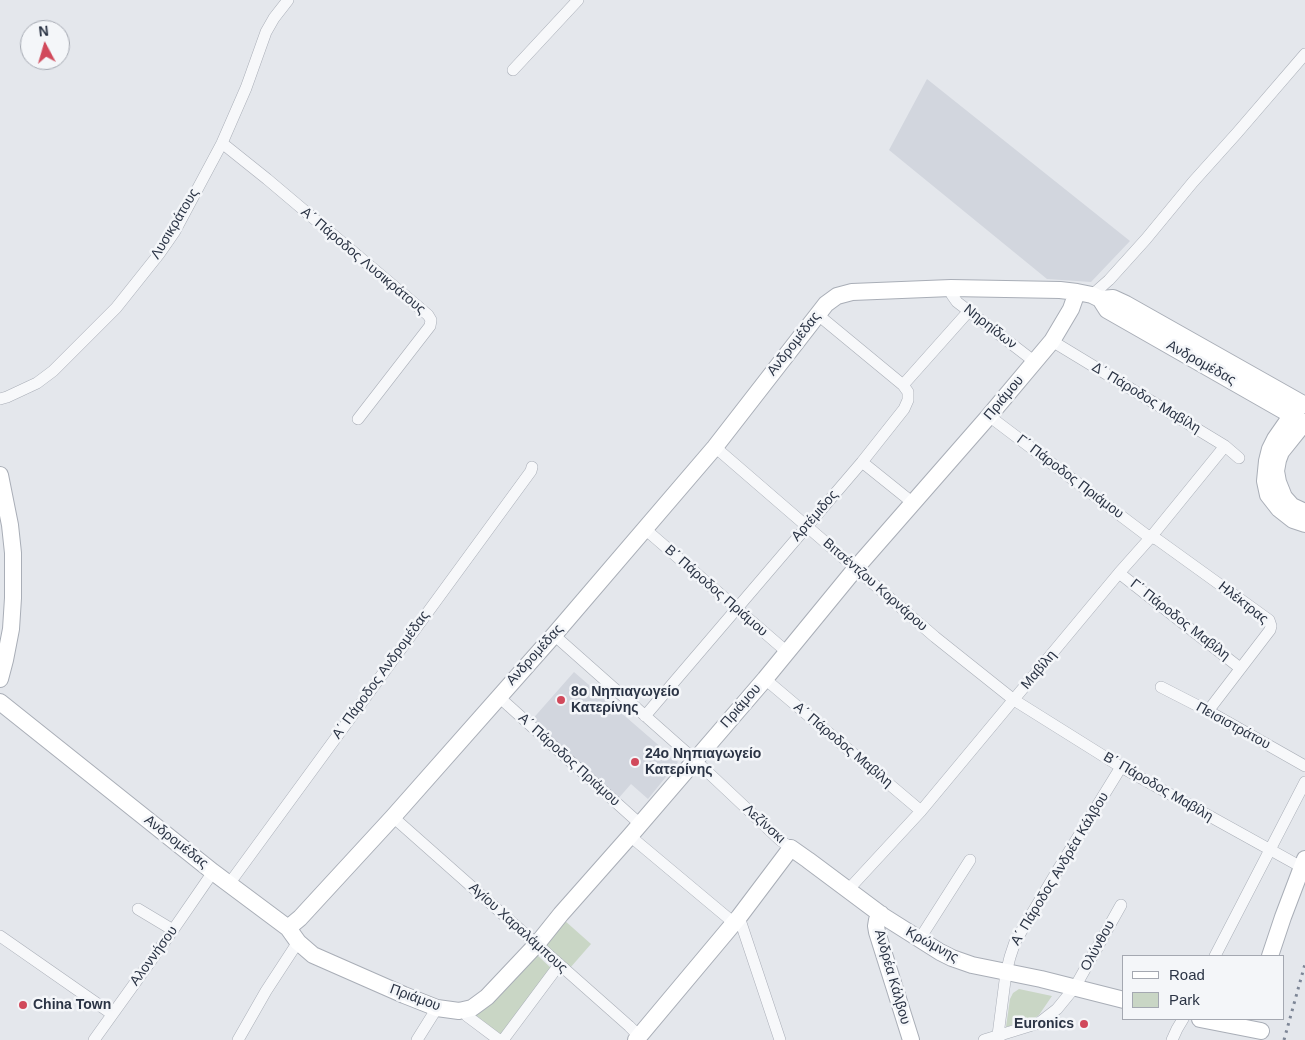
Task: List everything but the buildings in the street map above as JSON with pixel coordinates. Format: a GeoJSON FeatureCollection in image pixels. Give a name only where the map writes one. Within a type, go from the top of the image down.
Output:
{"type":"FeatureCollection","features":[{"type":"Feature","properties":{"kind":"street","name":"Λυσικράτους"},"geometry":{"type":"LineString","coordinates":[[0,399],[23,390],[46,376],[116,308],[159,254],[175,231],[222,143],[246,88],[266,32],[288,0]]}},
{"type":"Feature","properties":{"kind":"street"},"geometry":{"type":"LineString","coordinates":[[513,70],[578,0]]}},
{"type":"Feature","properties":{"kind":"street"},"geometry":{"type":"LineString","coordinates":[[1090,296],[1109,280],[1146,239],[1193,182],[1305,54]]}},
{"type":"Feature","properties":{"kind":"street","name":"Α΄ Πάροδος Λυσικράτους"},"geometry":{"type":"LineString","coordinates":[[222,143],[428,315],[431,320],[430,326],[358,419]]}},
{"type":"Feature","properties":{"kind":"street","name":"Ανδρομέδας"},"geometry":{"type":"LineString","coordinates":[[0,702],[228,884],[288,928],[300,918],[393,817],[554,635],[715,447],[826,304],[837,296],[852,292],[951,288],[1051,290],[1090,296],[1107,310],[1302,415]]}},
{"type":"Feature","properties":{"kind":"street","name":"Νηρηίδων"},"geometry":{"type":"LineString","coordinates":[[951,288],[952,295],[968,312],[1035,362]]}},
{"type":"Feature","properties":{"kind":"street","name":"Πριάμου"},"geometry":{"type":"LineString","coordinates":[[288,928],[298,942],[313,955],[438,1008],[466,1010],[487,997],[537,944],[765,679],[856,568],[1035,362],[1052,341],[1071,309],[1090,296]]}},
{"type":"Feature","properties":{"kind":"street"},"geometry":{"type":"LineString","coordinates":[[818,314],[904,385],[968,312]]}},
{"type":"Feature","properties":{"kind":"street","name":"Δ΄ Πάροδος Μαβίλη"},"geometry":{"type":"LineString","coordinates":[[1052,341],[1225,446],[1239,458]]}},
{"type":"Feature","properties":{"kind":"street","name":"Αρτέμιδος"},"geometry":{"type":"LineString","coordinates":[[645,716],[862,462],[904,409],[908,400],[908,392],[904,385]]}},
{"type":"Feature","properties":{"kind":"street"},"geometry":{"type":"LineString","coordinates":[[1302,415],[1278,460],[1276,471],[1284,497],[1292,506],[1305,512]]}},
{"type":"Feature","properties":{"kind":"street"},"geometry":{"type":"LineString","coordinates":[[1302,415],[1275,439],[1266,466],[1265,481],[1268,495],[1279,509],[1293,520],[1305,524]]}},
{"type":"Feature","properties":{"kind":"street","name":"Γ΄ Πάροδος Πριάμου"},"geometry":{"type":"LineString","coordinates":[[989,416],[1144,534],[1151,537]]}},
{"type":"Feature","properties":{"kind":"street","name":"Μαβίλη"},"geometry":{"type":"LineString","coordinates":[[848,890],[921,811],[1225,446]]}},
{"type":"Feature","properties":{"kind":"street","name":"Βιτσέντζου Κορνάρου"},"geometry":{"type":"LineString","coordinates":[[715,447],[936,637],[1014,700]]}},
{"type":"Feature","properties":{"kind":"street"},"geometry":{"type":"LineString","coordinates":[[862,462],[913,503]]}},
{"type":"Feature","properties":{"kind":"street","name":"Α΄ Πάροδος Ανδρομέδας"},"geometry":{"type":"LineString","coordinates":[[228,884],[531,471],[532,467]]}},
{"type":"Feature","properties":{"kind":"street"},"geometry":{"type":"LineString","coordinates":[[0,475],[10,525],[13,553],[13,598],[11,629],[0,679]]}},
{"type":"Feature","properties":{"kind":"street","name":"Β΄ Πάροδος Πριάμου"},"geometry":{"type":"LineString","coordinates":[[645,529],[787,652]]}},
{"type":"Feature","properties":{"kind":"street","name":"Ηλέκτρας"},"geometry":{"type":"LineString","coordinates":[[1151,537],[1158,540],[1269,620],[1271,626],[1270,630],[1208,711]]}},
{"type":"Feature","properties":{"kind":"street","name":"Γ΄ Πάροδος Μαβίλη"},"geometry":{"type":"LineString","coordinates":[[1119,573],[1240,668]]}},
{"type":"Feature","properties":{"kind":"street","name":"Λεζίνσκι"},"geometry":{"type":"LineString","coordinates":[[554,635],[791,848],[737,920],[639,1039]]}},
{"type":"Feature","properties":{"kind":"street","name":"Α΄ Πάροδος Μαβίλη"},"geometry":{"type":"LineString","coordinates":[[765,679],[921,811]]}},
{"type":"Feature","properties":{"kind":"street","name":"Πεισιστράτου"},"geometry":{"type":"LineString","coordinates":[[1161,688],[1208,711],[1305,766]]}},
{"type":"Feature","properties":{"kind":"street","name":"Α΄ Πάροδος Πριάμου"},"geometry":{"type":"LineString","coordinates":[[499,697],[635,830],[737,920]]}},
{"type":"Feature","properties":{"kind":"street","name":"Β΄ Πάροδος Μαβίλη"},"geometry":{"type":"LineString","coordinates":[[1014,700],[1121,767],[1270,850],[1304,865]]}},
{"type":"Feature","properties":{"kind":"street","name":"Α΄ Πάροδος Ανδρέα Κάλβου"},"geometry":{"type":"LineString","coordinates":[[998,1038],[1006,972],[1015,942],[1121,767]]}},
{"type":"Feature","properties":{"kind":"street"},"geometry":{"type":"LineString","coordinates":[[1216,955],[1305,782]]}},
{"type":"Feature","properties":{"kind":"street","name":"Αγίου Χαραλάμπους"},"geometry":{"type":"LineString","coordinates":[[393,817],[537,944],[639,1039]]}},
{"type":"Feature","properties":{"kind":"street","name":"Κρώμνης"},"geometry":{"type":"LineString","coordinates":[[791,848],[919,940],[952,958],[972,965],[1075,987],[1122,999]]}},
{"type":"Feature","properties":{"kind":"street"},"geometry":{"type":"LineString","coordinates":[[919,940],[970,860]]}},
{"type":"Feature","properties":{"kind":"street"},"geometry":{"type":"LineString","coordinates":[[1270,955],[1304,865]]}},
{"type":"Feature","properties":{"kind":"street","name":"Αλοννήσου"},"geometry":{"type":"LineString","coordinates":[[94,1040],[213,872]]}},
{"type":"Feature","properties":{"kind":"street"},"geometry":{"type":"LineString","coordinates":[[1281,955],[1305,887]]}},
{"type":"Feature","properties":{"kind":"street","name":"Ολύνθου"},"geometry":{"type":"LineString","coordinates":[[984,1040],[998,1038],[1039,1023],[1057,1009],[1075,987],[1121,905]]}},
{"type":"Feature","properties":{"kind":"street"},"geometry":{"type":"LineString","coordinates":[[138,909],[173,930]]}},
{"type":"Feature","properties":{"kind":"street","name":"Ανδρέα Κάλβου"},"geometry":{"type":"LineString","coordinates":[[881,914],[877,920],[877,932],[911,1040]]}},
{"type":"Feature","properties":{"kind":"street"},"geometry":{"type":"LineString","coordinates":[[737,920],[780,1040]]}},
{"type":"Feature","properties":{"kind":"street"},"geometry":{"type":"LineString","coordinates":[[0,936],[112,1014]]}},
{"type":"Feature","properties":{"kind":"street"},"geometry":{"type":"LineString","coordinates":[[238,1040],[266,991],[298,942]]}},
{"type":"Feature","properties":{"kind":"street"},"geometry":{"type":"LineString","coordinates":[[503,1040],[559,965]]}},
{"type":"Feature","properties":{"kind":"street"},"geometry":{"type":"LineString","coordinates":[[417,1040],[438,1008]]}},
{"type":"Feature","properties":{"kind":"street"},"geometry":{"type":"LineString","coordinates":[[466,1010],[467,1016],[499,1040]]}},
{"type":"Feature","properties":{"kind":"street"},"geometry":{"type":"LineString","coordinates":[[1172,1040],[1182,1020]]}},
{"type":"Feature","properties":{"kind":"street"},"geometry":{"type":"LineString","coordinates":[[1205,1020],[1256,1030]]}},
{"type":"Feature","properties":{"kind":"shaded area"},"geometry":{"type":"Polygon","coordinates":[[[927,79],[1130,241],[1091,282],[1047,279],[889,150],[927,79]]]}},
{"type":"Feature","properties":{"kind":"shaded area"},"geometry":{"type":"Polygon","coordinates":[[[574,672],[678,762],[648,799],[631,784],[617,800],[530,722],[574,672]]]}},
{"type":"Feature","properties":{"kind":"green space"},"geometry":{"type":"Polygon","coordinates":[[[564,920],[591,944],[570,968],[543,945],[564,920]]]}},
{"type":"Feature","properties":{"kind":"green space"},"geometry":{"type":"Polygon","coordinates":[[[536,954],[552,969],[501,1036],[472,1015],[536,954]]]}},
{"type":"Feature","properties":{"kind":"green space"},"geometry":{"type":"Polygon","coordinates":[[[1019,989],[1052,996],[1039,1015],[1032,1020],[1006,1027],[1010,999],[1013,993],[1019,989]]]}},
{"type":"Feature","properties":{"kind":"railway"},"geometry":{"type":"LineString","coordinates":[[1284,1040],[1305,964]]}},
{"type":"Feature","properties":{"kind":"place","name":"8ο Νηπιαγωγείο Κατερίνης"},"geometry":{"type":"Point","coordinates":[561,700]}},
{"type":"Feature","properties":{"kind":"place","name":"24ο Νηπιαγωγείο Κατερίνης"},"geometry":{"type":"Point","coordinates":[635,762]}},
{"type":"Feature","properties":{"kind":"place","name":"China Town"},"geometry":{"type":"Point","coordinates":[23,1005]}},
{"type":"Feature","properties":{"kind":"place","name":"Euronics"},"geometry":{"type":"Point","coordinates":[1084,1024]}}]}
